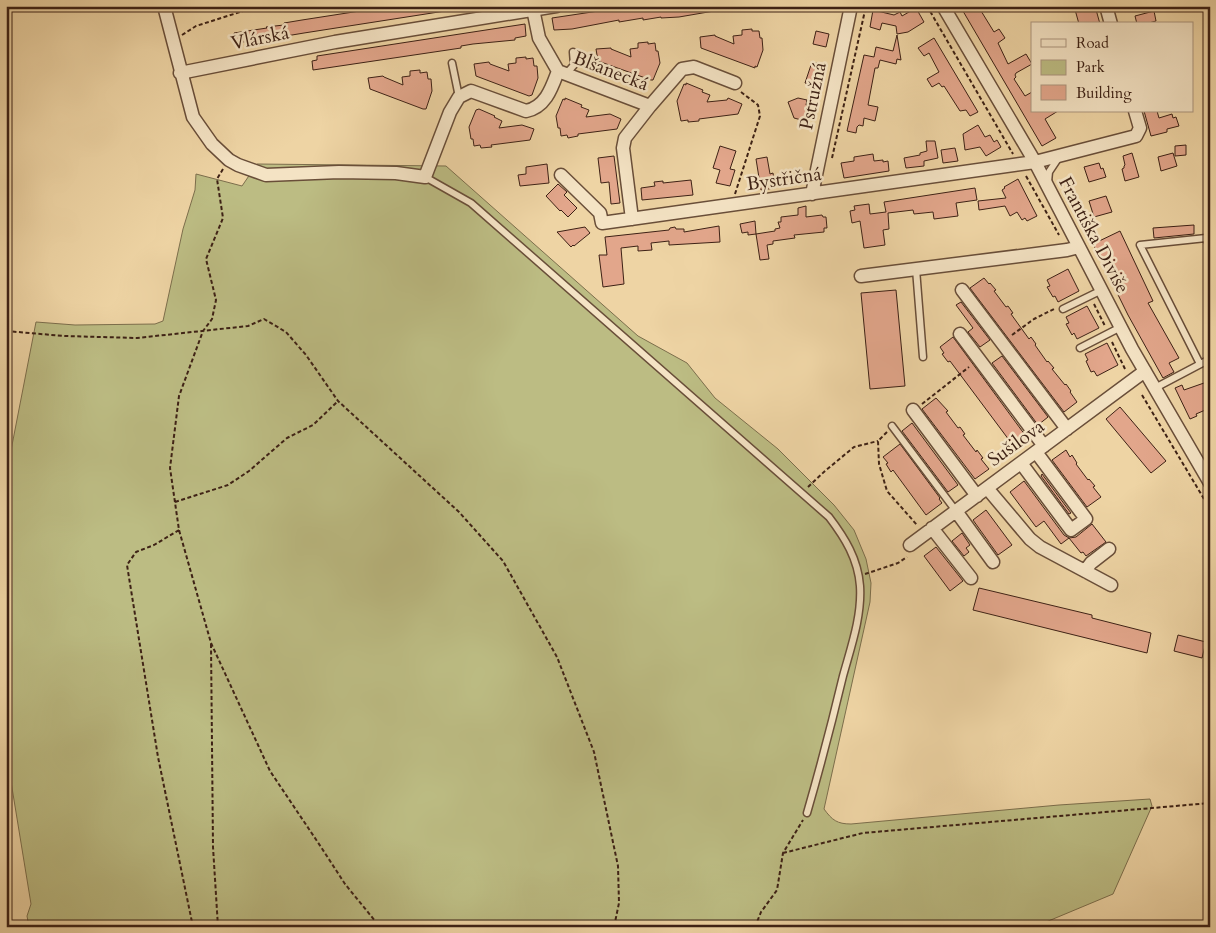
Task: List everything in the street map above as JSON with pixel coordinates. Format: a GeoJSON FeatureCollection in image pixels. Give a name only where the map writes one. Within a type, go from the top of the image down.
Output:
{"type":"FeatureCollection","features":[{"type":"Feature","properties":{"kind":"street"},"geometry":{"type":"LineString","coordinates":[[164,6],[192,117],[212,144],[229,160],[266,175],[339,172],[396,173],[425,177],[450,112],[459,97]]}},
{"type":"Feature","properties":{"kind":"street","name":"Vlárská"},"geometry":{"type":"LineString","coordinates":[[180,73],[335,42],[556,6]]}},
{"type":"Feature","properties":{"kind":"street","name":"Pstružná"},"geometry":{"type":"LineString","coordinates":[[812,194],[851,6]]}},
{"type":"Feature","properties":{"kind":"street","name":"Františka Diviše"},"geometry":{"type":"LineString","coordinates":[[943,6],[1035,162],[1047,185],[1073,248],[1096,293],[1121,327],[1210,483]]}},
{"type":"Feature","properties":{"kind":"street"},"geometry":{"type":"LineString","coordinates":[[1106,6],[1110,22]]}},
{"type":"Feature","properties":{"kind":"street","name":"Blšanecká"},"geometry":{"type":"LineString","coordinates":[[533,10],[539,38],[562,72],[650,106]]}},
{"type":"Feature","properties":{"kind":"street","name":"Blšanecká"},"geometry":{"type":"LineString","coordinates":[[632,219],[623,148],[625,138],[682,69],[694,67],[735,83]]}},
{"type":"Feature","properties":{"kind":"street","name":"Blšanecká"},"geometry":{"type":"LineString","coordinates":[[459,97],[471,91],[526,111],[535,109],[543,102],[562,72]]}},
{"type":"Feature","properties":{"kind":"street","name":"Bystřičná"},"geometry":{"type":"LineString","coordinates":[[561,175],[600,213],[602,223],[1035,162],[1136,136],[1140,128],[1135,112]]}},
{"type":"Feature","properties":{"kind":"street"},"geometry":{"type":"LineString","coordinates":[[861,276],[1073,248]]}},
{"type":"Feature","properties":{"kind":"street"},"geometry":{"type":"LineString","coordinates":[[962,290],[1067,429]]}},
{"type":"Feature","properties":{"kind":"street"},"geometry":{"type":"LineString","coordinates":[[960,334],[1086,519],[1070,530],[1021,463]]}},
{"type":"Feature","properties":{"kind":"street","name":"Sušilova"},"geometry":{"type":"LineString","coordinates":[[910,545],[1145,371]]}},
{"type":"Feature","properties":{"kind":"street"},"geometry":{"type":"LineString","coordinates":[[914,410],[977,496]]}},
{"type":"Feature","properties":{"kind":"street"},"geometry":{"type":"LineString","coordinates":[[988,488],[1030,539],[1040,547],[1112,585]]}},
{"type":"Feature","properties":{"kind":"street"},"geometry":{"type":"LineString","coordinates":[[956,511],[993,562]]}},
{"type":"Feature","properties":{"kind":"street"},"geometry":{"type":"LineString","coordinates":[[928,532],[971,578]]}},
{"type":"Feature","properties":{"kind":"street"},"geometry":{"type":"LineString","coordinates":[[1085,571],[1091,562],[1108,549]]}},
{"type":"Feature","properties":{"kind":"lane"},"geometry":{"type":"LineString","coordinates":[[562,72],[574,65],[573,52]]}},
{"type":"Feature","properties":{"kind":"lane"},"geometry":{"type":"LineString","coordinates":[[452,63],[459,97]]}},
{"type":"Feature","properties":{"kind":"lane"},"geometry":{"type":"LineString","coordinates":[[1047,185],[1049,172],[1059,156]]}},
{"type":"Feature","properties":{"kind":"lane"},"geometry":{"type":"LineString","coordinates":[[425,177],[471,204],[829,517],[842,535],[853,554],[858,576],[860,586],[859,616],[823,757],[806,813]]}},
{"type":"Feature","properties":{"kind":"lane"},"geometry":{"type":"LineString","coordinates":[[1200,364],[1140,245],[1206,238],[1210,247]]}},
{"type":"Feature","properties":{"kind":"lane"},"geometry":{"type":"LineString","coordinates":[[916,269],[923,357]]}},
{"type":"Feature","properties":{"kind":"lane"},"geometry":{"type":"LineString","coordinates":[[1063,309],[1096,293]]}},
{"type":"Feature","properties":{"kind":"lane"},"geometry":{"type":"LineString","coordinates":[[1080,348],[1121,327]]}},
{"type":"Feature","properties":{"kind":"lane"},"geometry":{"type":"LineString","coordinates":[[1155,388],[1210,359]]}},
{"type":"Feature","properties":{"kind":"lane"},"geometry":{"type":"LineString","coordinates":[[892,426],[956,511]]}},
{"type":"Feature","properties":{"kind":"path"},"geometry":{"type":"LineString","coordinates":[[174,41],[196,26],[259,6]]}},
{"type":"Feature","properties":{"kind":"path"},"geometry":{"type":"LineString","coordinates":[[832,158],[866,6]]}},
{"type":"Feature","properties":{"kind":"path"},"geometry":{"type":"LineString","coordinates":[[927,6],[1020,164],[1073,248]]}},
{"type":"Feature","properties":{"kind":"path"},"geometry":{"type":"LineString","coordinates":[[731,205],[756,134],[760,116],[758,105],[742,94],[735,83]]}},
{"type":"Feature","properties":{"kind":"path"},"geometry":{"type":"LineString","coordinates":[[229,160],[217,179],[224,218],[206,259],[216,300],[212,319],[203,331],[179,396],[170,468],[179,530],[211,643],[270,771],[345,884],[380,927]]}},
{"type":"Feature","properties":{"kind":"path"},"geometry":{"type":"LineString","coordinates":[[1096,293],[1108,334],[1125,369]]}},
{"type":"Feature","properties":{"kind":"path"},"geometry":{"type":"LineString","coordinates":[[1002,343],[1034,319],[1061,306],[1063,309]]}},
{"type":"Feature","properties":{"kind":"path"},"geometry":{"type":"LineString","coordinates":[[6,331],[64,336],[136,338],[248,326],[264,319],[286,332],[306,355],[338,401],[458,512],[503,561],[557,657],[594,752],[618,866],[619,903],[614,927]]}},
{"type":"Feature","properties":{"kind":"path"},"geometry":{"type":"LineString","coordinates":[[914,410],[979,360]]}},
{"type":"Feature","properties":{"kind":"path"},"geometry":{"type":"LineString","coordinates":[[1142,395],[1210,509]]}},
{"type":"Feature","properties":{"kind":"path"},"geometry":{"type":"LineString","coordinates":[[175,502],[228,485],[249,471],[287,438],[313,424],[338,401]]}},
{"type":"Feature","properties":{"kind":"path"},"geometry":{"type":"LineString","coordinates":[[892,426],[878,441],[879,464],[887,491],[928,532]]}},
{"type":"Feature","properties":{"kind":"path"},"geometry":{"type":"LineString","coordinates":[[802,494],[825,471],[854,447],[878,441]]}},
{"type":"Feature","properties":{"kind":"path"},"geometry":{"type":"LineString","coordinates":[[179,530],[154,545],[136,552],[126,565],[158,757],[193,927]]}},
{"type":"Feature","properties":{"kind":"path"},"geometry":{"type":"LineString","coordinates":[[858,576],[898,562],[910,555],[913,551],[910,545]]}},
{"type":"Feature","properties":{"kind":"path"},"geometry":{"type":"LineString","coordinates":[[211,643],[213,847],[218,927]]}},
{"type":"Feature","properties":{"kind":"path"},"geometry":{"type":"LineString","coordinates":[[783,853],[863,833],[1210,803]]}},
{"type":"Feature","properties":{"kind":"path"},"geometry":{"type":"LineString","coordinates":[[755,927],[761,912],[777,890],[783,853],[806,813]]}},
{"type":"Feature","properties":{"kind":"green space"},"geometry":{"type":"Polygon","coordinates":[[[257,164],[446,166],[638,336],[687,363],[715,398],[778,449],[834,505],[854,530],[866,559],[871,583],[870,602],[824,809],[827,813],[838,822],[851,824],[1059,805],[1150,799],[1152,806],[1113,894],[1034,927],[29,927],[27,916],[31,904],[6,751],[6,476],[36,322],[75,325],[155,324],[163,321],[183,229],[195,190],[196,174],[242,186],[257,164]]]}},
{"type":"Feature","properties":{"kind":"building"},"geometry":{"type":"Polygon","coordinates":[[[392,6],[445,6],[445,11],[286,36],[286,38],[256,44],[256,40],[236,43],[234,33],[392,6]]]}},
{"type":"Feature","properties":{"kind":"building"},"geometry":{"type":"Polygon","coordinates":[[[632,6],[713,6],[714,11],[679,17],[643,20],[643,18],[619,22],[619,20],[572,29],[554,30],[552,18],[632,6]]]}},
{"type":"Feature","properties":{"kind":"building"},"geometry":{"type":"Polygon","coordinates":[[[960,6],[978,6],[994,32],[999,29],[1005,38],[998,43],[1008,64],[1026,54],[1031,62],[1031,65],[1016,73],[1014,79],[1025,96],[1031,93],[1031,112],[1056,112],[1045,119],[1056,138],[1042,146],[960,6]]]}},
{"type":"Feature","properties":{"kind":"building"},"geometry":{"type":"Polygon","coordinates":[[[1074,6],[1095,6],[1099,22],[1078,22],[1074,6]]]}},
{"type":"Feature","properties":{"kind":"building"},"geometry":{"type":"Polygon","coordinates":[[[916,8],[924,22],[908,32],[897,34],[896,26],[882,23],[880,30],[870,27],[873,10],[894,15],[900,12],[902,16],[916,8]]]}},
{"type":"Feature","properties":{"kind":"building"},"geometry":{"type":"Polygon","coordinates":[[[1154,11],[1156,21],[1136,22],[1135,16],[1154,11]]]}},
{"type":"Feature","properties":{"kind":"building"},"geometry":{"type":"Polygon","coordinates":[[[525,24],[526,36],[515,38],[515,40],[473,44],[461,46],[461,48],[313,70],[312,61],[317,60],[317,56],[525,24]]]}},
{"type":"Feature","properties":{"kind":"building"},"geometry":{"type":"Polygon","coordinates":[[[752,29],[752,31],[759,31],[763,50],[755,68],[701,48],[700,37],[715,35],[734,44],[733,36],[742,35],[742,30],[752,29]]]}},
{"type":"Feature","properties":{"kind":"building"},"geometry":{"type":"Polygon","coordinates":[[[816,31],[829,34],[826,47],[813,44],[816,31]]]}},
{"type":"Feature","properties":{"kind":"building"},"geometry":{"type":"Polygon","coordinates":[[[897,35],[901,60],[897,59],[896,64],[880,60],[878,68],[875,68],[868,105],[878,107],[875,121],[864,118],[863,126],[859,125],[857,127],[856,133],[847,131],[864,55],[874,57],[876,47],[893,51],[897,35]]]}},
{"type":"Feature","properties":{"kind":"building"},"geometry":{"type":"Polygon","coordinates":[[[934,38],[978,112],[970,116],[966,110],[960,111],[944,86],[942,87],[939,83],[932,87],[927,79],[939,72],[929,53],[924,56],[918,48],[934,38]]]}},
{"type":"Feature","properties":{"kind":"building"},"geometry":{"type":"Polygon","coordinates":[[[648,42],[648,44],[655,43],[660,63],[653,80],[598,61],[596,49],[611,48],[631,57],[630,49],[638,48],[638,43],[648,42]]]}},
{"type":"Feature","properties":{"kind":"building"},"geometry":{"type":"Polygon","coordinates":[[[526,57],[526,59],[533,58],[534,66],[537,66],[538,78],[532,95],[529,96],[476,76],[474,64],[489,62],[509,71],[508,64],[516,63],[516,58],[526,57]]]}},
{"type":"Feature","properties":{"kind":"building"},"geometry":{"type":"Polygon","coordinates":[[[812,62],[822,64],[817,86],[805,83],[812,62]]]}},
{"type":"Feature","properties":{"kind":"building"},"geometry":{"type":"Polygon","coordinates":[[[420,70],[420,73],[427,72],[428,79],[431,79],[432,91],[426,109],[370,89],[368,78],[383,76],[403,85],[402,77],[410,76],[410,71],[420,70]]]}},
{"type":"Feature","properties":{"kind":"building"},"geometry":{"type":"Polygon","coordinates":[[[686,83],[710,95],[707,102],[727,100],[728,98],[742,104],[738,114],[699,119],[699,121],[681,121],[677,101],[686,83]]]}},
{"type":"Feature","properties":{"kind":"building"},"geometry":{"type":"Polygon","coordinates":[[[565,98],[589,110],[586,117],[610,114],[621,119],[617,129],[578,134],[578,136],[568,138],[567,135],[561,136],[556,116],[565,98]]]}},
{"type":"Feature","properties":{"kind":"building"},"geometry":{"type":"Polygon","coordinates":[[[798,98],[807,100],[806,105],[812,109],[809,122],[794,118],[788,102],[798,98]]]}},
{"type":"Feature","properties":{"kind":"building"},"geometry":{"type":"Polygon","coordinates":[[[479,109],[502,121],[499,128],[522,125],[534,129],[530,140],[491,145],[492,147],[481,148],[480,145],[474,146],[469,127],[476,110],[479,109]]]}},
{"type":"Feature","properties":{"kind":"building"},"geometry":{"type":"Polygon","coordinates":[[[1144,112],[1157,112],[1159,118],[1172,114],[1173,118],[1176,117],[1179,126],[1167,129],[1167,132],[1151,136],[1144,112]]]}},
{"type":"Feature","properties":{"kind":"building"},"geometry":{"type":"Polygon","coordinates":[[[978,125],[985,137],[990,135],[994,142],[997,140],[1001,147],[986,156],[980,147],[965,150],[963,134],[978,125]]]}},
{"type":"Feature","properties":{"kind":"building"},"geometry":{"type":"Polygon","coordinates":[[[926,141],[935,141],[938,158],[924,161],[924,166],[906,168],[904,158],[920,155],[920,153],[927,151],[926,141]]]}},
{"type":"Feature","properties":{"kind":"building"},"geometry":{"type":"Polygon","coordinates":[[[1186,145],[1186,155],[1175,156],[1175,146],[1186,145]]]}},
{"type":"Feature","properties":{"kind":"building"},"geometry":{"type":"Polygon","coordinates":[[[720,146],[736,151],[730,169],[735,170],[730,186],[716,183],[720,170],[713,168],[720,146]]]}},
{"type":"Feature","properties":{"kind":"building"},"geometry":{"type":"Polygon","coordinates":[[[955,148],[958,161],[943,163],[941,150],[955,148]]]}},
{"type":"Feature","properties":{"kind":"building"},"geometry":{"type":"Polygon","coordinates":[[[1132,153],[1139,177],[1125,181],[1122,169],[1125,165],[1123,156],[1132,153]]]}},
{"type":"Feature","properties":{"kind":"building"},"geometry":{"type":"Polygon","coordinates":[[[1173,153],[1177,166],[1161,171],[1158,157],[1173,153]]]}},
{"type":"Feature","properties":{"kind":"building"},"geometry":{"type":"Polygon","coordinates":[[[873,154],[874,161],[888,161],[889,171],[844,178],[841,163],[854,161],[854,157],[873,154]]]}},
{"type":"Feature","properties":{"kind":"building"},"geometry":{"type":"Polygon","coordinates":[[[614,156],[620,203],[611,204],[609,182],[601,183],[598,158],[614,156]]]}},
{"type":"Feature","properties":{"kind":"building"},"geometry":{"type":"Polygon","coordinates":[[[767,157],[770,174],[773,173],[775,188],[761,190],[756,159],[767,157]]]}},
{"type":"Feature","properties":{"kind":"building"},"geometry":{"type":"Polygon","coordinates":[[[1099,163],[1106,177],[1089,182],[1084,167],[1099,163]]]}},
{"type":"Feature","properties":{"kind":"building"},"geometry":{"type":"Polygon","coordinates":[[[547,164],[549,183],[520,186],[518,175],[526,174],[526,167],[547,164]]]}},
{"type":"Feature","properties":{"kind":"building"},"geometry":{"type":"Polygon","coordinates":[[[1018,179],[1037,216],[1027,221],[1025,218],[1022,220],[1017,212],[1010,216],[1005,206],[979,210],[978,201],[1006,198],[1002,190],[1018,179]]]}},
{"type":"Feature","properties":{"kind":"building"},"geometry":{"type":"Polygon","coordinates":[[[691,180],[693,195],[642,200],[641,188],[655,186],[654,182],[691,180]]]}},
{"type":"Feature","properties":{"kind":"building"},"geometry":{"type":"Polygon","coordinates":[[[558,184],[567,192],[564,195],[577,208],[568,217],[546,196],[558,184]]]}},
{"type":"Feature","properties":{"kind":"building"},"geometry":{"type":"Polygon","coordinates":[[[975,188],[977,200],[956,203],[958,216],[934,219],[933,212],[914,214],[913,210],[888,213],[889,229],[883,230],[885,245],[864,248],[860,221],[852,223],[850,211],[855,210],[854,206],[869,204],[870,214],[886,212],[884,202],[975,188]]]}},
{"type":"Feature","properties":{"kind":"building"},"geometry":{"type":"Polygon","coordinates":[[[1106,196],[1112,212],[1094,217],[1089,201],[1106,196]]]}},
{"type":"Feature","properties":{"kind":"building"},"geometry":{"type":"Polygon","coordinates":[[[806,206],[806,217],[822,215],[826,217],[827,228],[824,228],[824,232],[794,235],[795,238],[773,241],[773,244],[767,245],[769,259],[760,260],[756,234],[775,231],[775,229],[780,228],[778,222],[781,222],[781,217],[798,215],[798,208],[806,206]]]}},
{"type":"Feature","properties":{"kind":"building"},"geometry":{"type":"Polygon","coordinates":[[[755,221],[756,234],[748,235],[748,232],[742,233],[740,224],[755,221]]]}},
{"type":"Feature","properties":{"kind":"building"},"geometry":{"type":"Polygon","coordinates":[[[1194,225],[1194,234],[1154,238],[1153,228],[1194,225]]]}},
{"type":"Feature","properties":{"kind":"building"},"geometry":{"type":"Polygon","coordinates":[[[719,226],[720,242],[669,245],[669,241],[651,243],[652,250],[638,251],[638,246],[621,248],[624,284],[603,287],[599,255],[607,255],[605,237],[669,230],[675,227],[676,229],[684,229],[684,232],[719,226]]]}},
{"type":"Feature","properties":{"kind":"building"},"geometry":{"type":"Polygon","coordinates":[[[585,227],[590,233],[571,247],[557,232],[585,227]]]}},
{"type":"Feature","properties":{"kind":"building"},"geometry":{"type":"Polygon","coordinates":[[[1120,231],[1153,301],[1148,303],[1179,358],[1169,363],[1174,372],[1163,378],[1128,315],[1093,244],[1120,231]]]}},
{"type":"Feature","properties":{"kind":"building"},"geometry":{"type":"Polygon","coordinates":[[[1068,269],[1079,291],[1058,302],[1047,287],[1050,286],[1047,280],[1068,269]]]}},
{"type":"Feature","properties":{"kind":"building"},"geometry":{"type":"Polygon","coordinates":[[[984,278],[996,290],[994,291],[1006,307],[1008,306],[1013,313],[1011,314],[1029,339],[1031,337],[1047,362],[1054,368],[1052,369],[1071,391],[1077,402],[1064,412],[970,288],[984,278]]]}},
{"type":"Feature","properties":{"kind":"building"},"geometry":{"type":"Polygon","coordinates":[[[896,290],[905,386],[870,389],[861,293],[896,290]]]}},
{"type":"Feature","properties":{"kind":"building"},"geometry":{"type":"Polygon","coordinates":[[[961,302],[990,340],[980,347],[968,332],[973,328],[956,305],[961,302]]]}},
{"type":"Feature","properties":{"kind":"building"},"geometry":{"type":"Polygon","coordinates":[[[1087,306],[1099,328],[1077,339],[1074,333],[1072,335],[1066,324],[1069,323],[1066,317],[1087,306]]]}},
{"type":"Feature","properties":{"kind":"building"},"geometry":{"type":"Polygon","coordinates":[[[953,337],[1028,439],[1015,448],[950,361],[948,362],[942,354],[944,353],[940,347],[953,337]]]}},
{"type":"Feature","properties":{"kind":"building"},"geometry":{"type":"Polygon","coordinates":[[[1107,343],[1118,365],[1097,376],[1094,371],[1091,372],[1085,354],[1107,343]]]}},
{"type":"Feature","properties":{"kind":"building"},"geometry":{"type":"Polygon","coordinates":[[[1002,356],[1048,417],[1038,425],[992,363],[1002,356]]]}},
{"type":"Feature","properties":{"kind":"building"},"geometry":{"type":"Polygon","coordinates":[[[1204,383],[1210,400],[1210,408],[1190,419],[1175,388],[1182,385],[1184,390],[1204,383]]]}},
{"type":"Feature","properties":{"kind":"building"},"geometry":{"type":"Polygon","coordinates":[[[936,398],[948,411],[946,412],[958,428],[960,427],[965,434],[963,435],[976,452],[977,450],[989,469],[975,479],[922,409],[936,398]]]}},
{"type":"Feature","properties":{"kind":"building"},"geometry":{"type":"Polygon","coordinates":[[[1120,407],[1166,461],[1151,473],[1106,419],[1120,407]]]}},
{"type":"Feature","properties":{"kind":"building"},"geometry":{"type":"Polygon","coordinates":[[[912,423],[958,485],[948,492],[902,431],[912,423]]]}},
{"type":"Feature","properties":{"kind":"building"},"geometry":{"type":"Polygon","coordinates":[[[900,444],[942,503],[926,515],[893,470],[891,472],[886,464],[888,463],[883,457],[900,444]]]}},
{"type":"Feature","properties":{"kind":"building"},"geometry":{"type":"Polygon","coordinates":[[[1066,450],[1070,457],[1072,455],[1076,464],[1095,486],[1093,487],[1101,497],[1087,507],[1052,460],[1066,450]]]}},
{"type":"Feature","properties":{"kind":"building"},"geometry":{"type":"Polygon","coordinates":[[[1042,474],[1071,513],[1069,514],[1041,476],[1042,474]]]}},
{"type":"Feature","properties":{"kind":"building"},"geometry":{"type":"Polygon","coordinates":[[[1024,481],[1064,535],[1069,538],[1061,544],[1044,521],[1036,527],[1010,492],[1024,481]]]}},
{"type":"Feature","properties":{"kind":"building"},"geometry":{"type":"Polygon","coordinates":[[[986,510],[1012,545],[998,555],[973,520],[986,510]]]}},
{"type":"Feature","properties":{"kind":"building"},"geometry":{"type":"Polygon","coordinates":[[[1092,524],[1106,542],[1086,556],[1083,552],[1081,553],[1069,538],[1076,537],[1092,524]]]}},
{"type":"Feature","properties":{"kind":"building"},"geometry":{"type":"Polygon","coordinates":[[[962,533],[970,545],[966,548],[969,552],[964,556],[952,541],[962,533]]]}},
{"type":"Feature","properties":{"kind":"building"},"geometry":{"type":"Polygon","coordinates":[[[936,547],[963,581],[950,591],[924,556],[936,547]]]}},
{"type":"Feature","properties":{"kind":"building"},"geometry":{"type":"Polygon","coordinates":[[[979,588],[1092,615],[1092,618],[1151,633],[1147,653],[973,610],[979,588]]]}},
{"type":"Feature","properties":{"kind":"building"},"geometry":{"type":"Polygon","coordinates":[[[1178,635],[1206,642],[1202,658],[1174,651],[1178,635]]]}}]}
